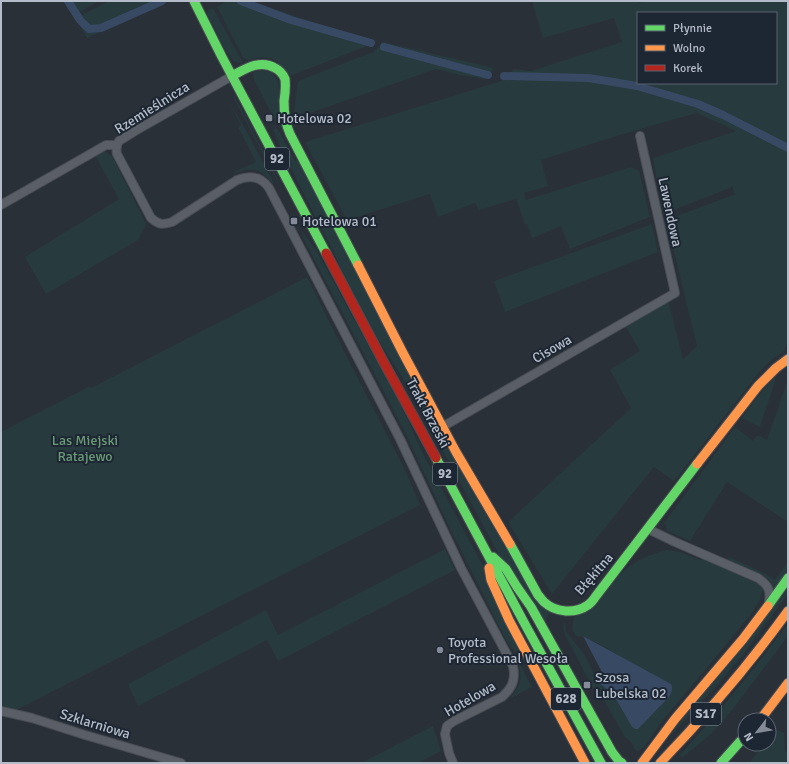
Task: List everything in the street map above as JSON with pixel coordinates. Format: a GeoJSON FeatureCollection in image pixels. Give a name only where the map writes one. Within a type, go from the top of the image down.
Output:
{"type":"FeatureCollection","features":[{"type":"Feature","properties":{"kind":"main road","name":"Trakt Brzeski"},"geometry":{"type":"LineString","coordinates":[[194,1],[320,243],[601,763]]}},
{"type":"Feature","properties":{"kind":"main road","name":"Trakt Brzeski"},"geometry":{"type":"LineString","coordinates":[[232,76],[253,65],[264,63],[277,69],[284,76],[284,107],[288,131],[442,427],[534,586]]}},
{"type":"Feature","properties":{"kind":"main road","name":"Błękitna"},"geometry":{"type":"LineString","coordinates":[[534,586],[543,602],[549,606],[562,610],[568,611],[580,609],[592,601],[624,562],[758,386],[770,372],[788,359]]}},
{"type":"Feature","properties":{"kind":"main road"},"geometry":{"type":"LineString","coordinates":[[484,548],[491,580],[509,620],[585,763]]}},
{"type":"Feature","properties":{"kind":"main road"},"geometry":{"type":"LineString","coordinates":[[484,548],[506,569],[531,607],[612,752],[622,763]]}},
{"type":"Feature","properties":{"kind":"main road"},"geometry":{"type":"LineString","coordinates":[[642,763],[675,718],[743,639],[788,578]]}},
{"type":"Feature","properties":{"kind":"main road","name":"S17"},"geometry":{"type":"LineString","coordinates":[[660,763],[736,680],[770,637],[788,611]]}},
{"type":"Feature","properties":{"kind":"main road"},"geometry":{"type":"LineString","coordinates":[[766,712],[788,683]]}},
{"type":"Feature","properties":{"kind":"main road"},"geometry":{"type":"LineString","coordinates":[[721,763],[737,745]]}},
{"type":"Feature","properties":{"kind":"street","name":"Rzemieślnicza"},"geometry":{"type":"LineString","coordinates":[[1,205],[106,145],[117,146],[119,141],[135,131],[232,76]]}},
{"type":"Feature","properties":{"kind":"street","name":"Lawendowa"},"geometry":{"type":"LineString","coordinates":[[640,136],[675,293]]}},
{"type":"Feature","properties":{"kind":"street","name":"Hotelowa"},"geometry":{"type":"LineString","coordinates":[[117,146],[117,154],[151,218],[157,223],[163,225],[172,222],[237,180],[248,177],[258,179],[270,188],[400,439],[461,568],[513,666],[514,681],[511,688],[502,697],[447,726],[445,734],[453,763]]}},
{"type":"Feature","properties":{"kind":"street","name":"Cisowa"},"geometry":{"type":"LineString","coordinates":[[442,427],[675,293]]}},
{"type":"Feature","properties":{"kind":"street"},"geometry":{"type":"LineString","coordinates":[[648,529],[758,578],[768,587],[770,593],[768,606]]}},
{"type":"Feature","properties":{"kind":"street","name":"Szklarniowa"},"geometry":{"type":"LineString","coordinates":[[4,713],[32,718],[181,763]]}},
{"type":"Feature","properties":{"kind":"green space"},"geometry":{"type":"Polygon","coordinates":[[[65,1],[99,1],[78,13],[80,16],[109,1],[170,1],[87,38],[65,1]]]}},
{"type":"Feature","properties":{"kind":"green space"},"geometry":{"type":"Polygon","coordinates":[[[227,1],[251,1],[309,21],[375,40],[367,46],[290,76],[286,70],[272,59],[261,57],[248,61],[243,57],[217,7],[227,1]]]}},
{"type":"Feature","properties":{"kind":"green space"},"geometry":{"type":"Polygon","coordinates":[[[532,1],[638,1],[639,3],[648,1],[788,1],[788,340],[784,351],[771,360],[760,371],[674,481],[654,467],[552,594],[508,522],[631,408],[610,370],[640,351],[626,327],[668,300],[683,359],[697,346],[666,220],[735,195],[732,186],[668,212],[663,212],[653,158],[736,131],[697,113],[623,134],[541,160],[548,186],[524,193],[526,200],[631,167],[639,171],[650,217],[570,249],[561,226],[532,238],[516,199],[479,210],[475,203],[438,217],[430,194],[347,220],[305,142],[501,81],[514,69],[531,71],[622,42],[614,18],[543,38],[532,1]]]}},
{"type":"Feature","properties":{"kind":"green space"},"geometry":{"type":"Polygon","coordinates":[[[213,8],[243,63],[237,63],[234,61],[224,46],[207,14],[209,10],[213,8]]]}},
{"type":"Feature","properties":{"kind":"green space"},"geometry":{"type":"Polygon","coordinates":[[[383,42],[494,68],[485,79],[436,69],[296,118],[294,113],[298,81],[373,52],[383,42]]]}},
{"type":"Feature","properties":{"kind":"green space"},"geometry":{"type":"Polygon","coordinates":[[[263,70],[272,73],[278,81],[284,131],[276,122],[254,80],[253,73],[263,70]]]}},
{"type":"Feature","properties":{"kind":"green space"},"geometry":{"type":"Polygon","coordinates":[[[225,95],[243,125],[274,183],[273,184],[263,174],[254,170],[244,170],[231,175],[238,170],[256,162],[238,127],[241,125],[225,95]]]}},
{"type":"Feature","properties":{"kind":"green space"},"geometry":{"type":"Polygon","coordinates":[[[234,95],[277,178],[282,190],[233,97],[234,95]]]}},
{"type":"Feature","properties":{"kind":"green space"},"geometry":{"type":"Polygon","coordinates":[[[274,125],[295,161],[298,159],[550,612],[546,620],[547,626],[503,562],[406,383],[373,332],[286,159],[273,130],[275,129],[273,126],[274,125]]]}},
{"type":"Feature","properties":{"kind":"green space"},"geometry":{"type":"Polygon","coordinates":[[[102,152],[112,156],[146,224],[138,240],[46,294],[25,257],[119,199],[95,155],[102,152]]]}},
{"type":"Feature","properties":{"kind":"green space"},"geometry":{"type":"Polygon","coordinates":[[[652,224],[658,252],[505,312],[494,281],[652,224]]]}},
{"type":"Feature","properties":{"kind":"green space"},"geometry":{"type":"Polygon","coordinates":[[[301,230],[316,250],[400,403],[423,454],[491,581],[524,664],[505,638],[446,520],[406,434],[303,238],[301,230]]]}},
{"type":"Feature","properties":{"kind":"green space","name":"Las Miejski Ratajewo"},"geometry":{"type":"Polygon","coordinates":[[[307,277],[405,470],[420,505],[20,708],[11,710],[1,707],[1,432],[90,386],[91,388],[307,277]]]}},
{"type":"Feature","properties":{"kind":"green space"},"geometry":{"type":"Polygon","coordinates":[[[777,375],[760,427],[742,418],[762,391],[777,375]]]}},
{"type":"Feature","properties":{"kind":"green space"},"geometry":{"type":"Polygon","coordinates":[[[788,379],[788,522],[727,482],[690,541],[668,531],[664,523],[735,427],[753,441],[757,435],[767,440],[788,379]]]}},
{"type":"Feature","properties":{"kind":"green space"},"geometry":{"type":"Polygon","coordinates":[[[445,549],[455,570],[278,661],[267,640],[138,706],[128,684],[266,610],[278,635],[445,549]]]}},
{"type":"Feature","properties":{"kind":"green space"},"geometry":{"type":"Polygon","coordinates":[[[668,550],[680,552],[700,560],[704,558],[754,580],[761,584],[764,592],[762,591],[760,599],[754,610],[662,721],[644,747],[637,752],[630,741],[625,737],[601,695],[593,688],[565,635],[563,628],[565,621],[566,632],[584,654],[599,683],[613,694],[632,727],[609,649],[583,636],[576,636],[572,629],[574,616],[627,568],[646,557],[668,550]]]}},
{"type":"Feature","properties":{"kind":"green space"},"geometry":{"type":"Polygon","coordinates":[[[729,557],[766,574],[775,580],[788,562],[788,570],[774,590],[766,577],[730,562],[728,559],[729,557]]]}},
{"type":"Feature","properties":{"kind":"green space"},"geometry":{"type":"Polygon","coordinates":[[[788,589],[788,594],[742,656],[661,746],[788,589]]]}},
{"type":"Feature","properties":{"kind":"green space"},"geometry":{"type":"Polygon","coordinates":[[[788,623],[788,636],[733,709],[711,734],[682,758],[680,755],[736,690],[788,623]]]}},
{"type":"Feature","properties":{"kind":"green space"},"geometry":{"type":"Polygon","coordinates":[[[517,661],[532,687],[509,699],[520,682],[520,673],[517,661]]]}},
{"type":"Feature","properties":{"kind":"green space"},"geometry":{"type":"Polygon","coordinates":[[[433,726],[441,751],[417,763],[361,763],[433,726]]]}},
{"type":"Feature","properties":{"kind":"green space"},"geometry":{"type":"Polygon","coordinates":[[[777,730],[784,733],[785,750],[788,754],[788,760],[783,763],[749,763],[758,752],[777,752],[777,730]]]}},
{"type":"Feature","properties":{"kind":"water"},"geometry":{"type":"Polygon","coordinates":[[[583,636],[671,684],[672,690],[669,697],[638,729],[632,727],[613,694],[599,683],[597,677],[603,674],[583,636]]]}},
{"type":"Feature","properties":{"kind":"waterway"},"geometry":{"type":"LineString","coordinates":[[68,1],[80,20],[89,29],[101,28],[162,1]]}},
{"type":"Feature","properties":{"kind":"waterway"},"geometry":{"type":"LineString","coordinates":[[241,1],[291,20],[371,43]]}},
{"type":"Feature","properties":{"kind":"waterway"},"geometry":{"type":"LineString","coordinates":[[384,47],[488,75]]}},
{"type":"Feature","properties":{"kind":"waterway"},"geometry":{"type":"LineString","coordinates":[[504,76],[589,78],[637,86],[698,104],[788,148]]}},
{"type":"Feature","properties":{"kind":"traffic: fast"},"geometry":{"type":"LineString","coordinates":[[194,1],[326,253]]}},
{"type":"Feature","properties":{"kind":"traffic: fast"},"geometry":{"type":"LineString","coordinates":[[232,76],[253,66],[264,64],[269,65],[281,72],[285,79],[284,101],[288,130],[358,265]]}},
{"type":"Feature","properties":{"kind":"traffic: fast"},"geometry":{"type":"LineString","coordinates":[[436,458],[601,763]]}},
{"type":"Feature","properties":{"kind":"traffic: fast"},"geometry":{"type":"LineString","coordinates":[[510,544],[538,595],[544,602],[549,606],[566,611],[583,608],[593,600],[697,464]]}},
{"type":"Feature","properties":{"kind":"traffic: fast"},"geometry":{"type":"LineString","coordinates":[[493,557],[506,569],[531,607],[612,752],[622,763]]}},
{"type":"Feature","properties":{"kind":"traffic: fast"},"geometry":{"type":"LineString","coordinates":[[768,606],[788,578]]}},
{"type":"Feature","properties":{"kind":"traffic: fast"},"geometry":{"type":"LineString","coordinates":[[721,763],[737,745]]}},
{"type":"Feature","properties":{"kind":"traffic: slow"},"geometry":{"type":"LineString","coordinates":[[358,265],[456,452],[510,544]]}},
{"type":"Feature","properties":{"kind":"traffic: slow"},"geometry":{"type":"LineString","coordinates":[[697,464],[758,386],[776,368],[788,359]]}},
{"type":"Feature","properties":{"kind":"traffic: slow"},"geometry":{"type":"LineString","coordinates":[[489,568],[491,580],[509,620],[585,763]]}},
{"type":"Feature","properties":{"kind":"traffic: slow"},"geometry":{"type":"LineString","coordinates":[[642,763],[675,719],[743,639],[768,606]]}},
{"type":"Feature","properties":{"kind":"traffic: slow"},"geometry":{"type":"LineString","coordinates":[[660,763],[727,689],[788,611]]}},
{"type":"Feature","properties":{"kind":"traffic: slow"},"geometry":{"type":"LineString","coordinates":[[766,712],[788,683]]}},
{"type":"Feature","properties":{"kind":"traffic: jam"},"geometry":{"type":"LineString","coordinates":[[326,253],[436,458]]}},
{"type":"Feature","properties":{"kind":"place","name":"Hotelowa 02"},"geometry":{"type":"Point","coordinates":[269,118]}},
{"type":"Feature","properties":{"kind":"place","name":"Hotelowa 01"},"geometry":{"type":"Point","coordinates":[294,221]}},
{"type":"Feature","properties":{"kind":"place","name":"Toyota Professional Wesoła"},"geometry":{"type":"Point","coordinates":[440,650]}},
{"type":"Feature","properties":{"kind":"place","name":"Szosa Lubelska 02"},"geometry":{"type":"Point","coordinates":[587,685]}}]}
